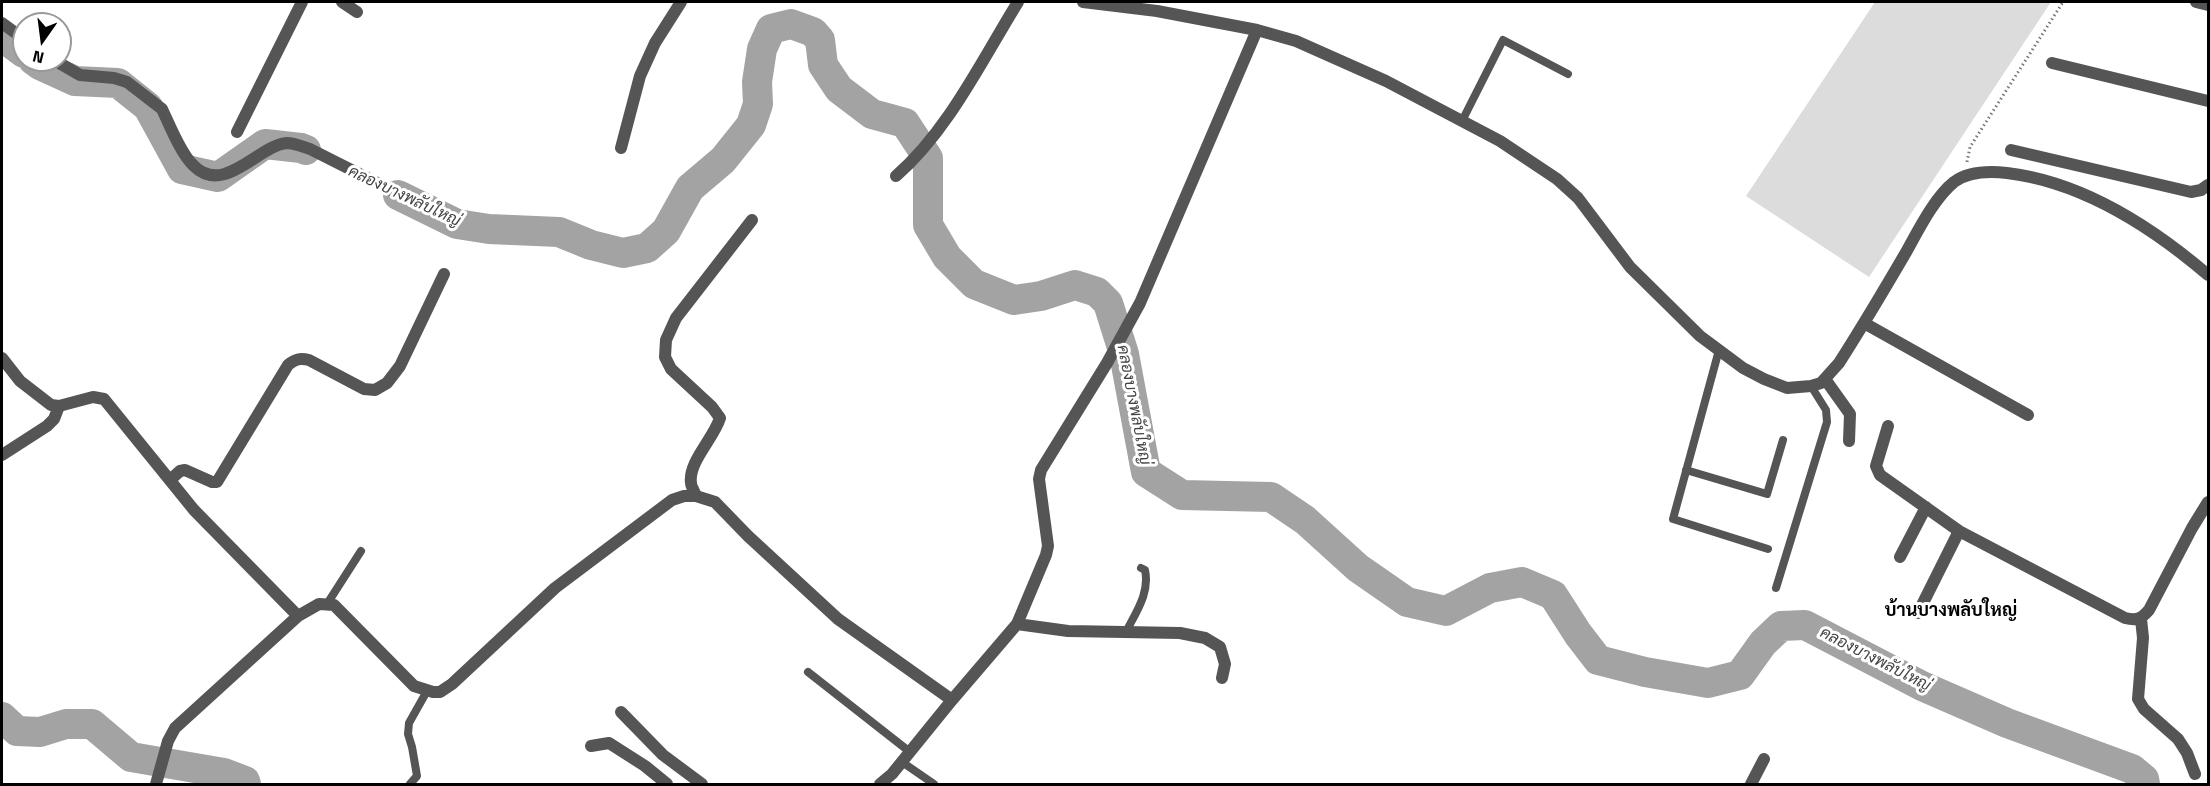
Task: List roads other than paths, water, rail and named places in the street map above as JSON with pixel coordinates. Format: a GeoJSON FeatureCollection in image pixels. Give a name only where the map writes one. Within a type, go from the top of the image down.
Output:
{"type":"FeatureCollection","features":[{"type":"Feature","properties":{"kind":"street"},"geometry":{"type":"LineString","coordinates":[[237,132],[302,2]]}},
{"type":"Feature","properties":{"kind":"street"},"geometry":{"type":"LineString","coordinates":[[342,2],[357,12]]}},
{"type":"Feature","properties":{"kind":"street"},"geometry":{"type":"LineString","coordinates":[[621,148],[640,76],[655,43],[681,2]]}},
{"type":"Feature","properties":{"kind":"street"},"geometry":{"type":"LineString","coordinates":[[897,176],[915,160],[940,128],[1018,2]]}},
{"type":"Feature","properties":{"kind":"street"},"geometry":{"type":"LineString","coordinates":[[1083,2],[1157,11],[1257,30],[1296,41],[1386,81],[1500,141],[1557,179],[1578,198],[1630,267],[1700,336],[1764,379],[1787,387],[1811,386],[1825,379],[1839,363],[1947,188],[1965,176],[1979,172],[2015,174],[2041,180],[2073,190],[2107,205],[2135,221],[2208,275]]}},
{"type":"Feature","properties":{"kind":"street"},"geometry":{"type":"LineString","coordinates":[[2196,2],[2208,5]]}},
{"type":"Feature","properties":{"kind":"street"},"geometry":{"type":"LineString","coordinates":[[880,784],[906,757],[1017,624],[1048,546],[1039,479],[1041,470],[1107,363],[1140,303],[1257,30]]}},
{"type":"Feature","properties":{"kind":"street"},"geometry":{"type":"LineString","coordinates":[[2052,63],[2208,101]]}},
{"type":"Feature","properties":{"kind":"street"},"geometry":{"type":"LineString","coordinates":[[72,70],[80,75],[114,78],[127,82],[156,103],[162,109],[189,161],[198,170],[218,174],[230,172],[279,145],[290,143],[310,149],[429,209]]}},
{"type":"Feature","properties":{"kind":"street"},"geometry":{"type":"LineString","coordinates":[[2011,150],[2191,192],[2201,190],[2208,184]]}},
{"type":"Feature","properties":{"kind":"street"},"geometry":{"type":"LineString","coordinates":[[696,496],[691,483],[693,470],[717,428],[720,418],[712,407],[671,369],[665,357],[666,340],[676,318],[752,220]]}},
{"type":"Feature","properties":{"kind":"street"},"geometry":{"type":"LineString","coordinates":[[170,480],[180,471],[185,470],[217,482],[288,365],[294,360],[302,358],[309,360],[364,389],[375,390],[387,383],[400,366],[444,274]]}},
{"type":"Feature","properties":{"kind":"street"},"geometry":{"type":"LineString","coordinates":[[1864,323],[2028,415]]}},
{"type":"Feature","properties":{"kind":"street"},"geometry":{"type":"LineString","coordinates":[[2,358],[20,381],[51,405],[59,406],[93,397],[104,399],[194,510],[298,616]]}},
{"type":"Feature","properties":{"kind":"street"},"geometry":{"type":"LineString","coordinates":[[1825,379],[1850,414],[1849,441]]}},
{"type":"Feature","properties":{"kind":"street"},"geometry":{"type":"LineString","coordinates":[[2,455],[47,426],[54,419],[59,406]]}},
{"type":"Feature","properties":{"kind":"street"},"geometry":{"type":"LineString","coordinates":[[1888,426],[1877,460],[1876,469],[1880,475],[1959,531],[2125,618],[2134,620],[2141,618],[2149,610],[2208,502]]}},
{"type":"Feature","properties":{"kind":"street"},"geometry":{"type":"LineString","coordinates":[[157,781],[168,741],[175,728],[298,616],[319,604],[334,605],[414,686],[427,691],[440,692],[452,684],[555,588],[672,500],[684,496],[696,496],[715,502],[748,536],[838,619],[952,700]]}},
{"type":"Feature","properties":{"kind":"street"},"geometry":{"type":"LineString","coordinates":[[1900,557],[1926,507]]}},
{"type":"Feature","properties":{"kind":"street"},"geometry":{"type":"LineString","coordinates":[[1918,613],[1959,531]]}},
{"type":"Feature","properties":{"kind":"street"},"geometry":{"type":"LineString","coordinates":[[2141,618],[2143,638],[2138,699],[2144,709],[2178,739],[2187,753],[2195,774]]}},
{"type":"Feature","properties":{"kind":"street"},"geometry":{"type":"LineString","coordinates":[[1017,624],[1068,631],[1180,633],[1205,638],[1220,647],[1225,664],[1222,678]]}},
{"type":"Feature","properties":{"kind":"street"},"geometry":{"type":"LineString","coordinates":[[621,712],[663,755],[702,784]]}},
{"type":"Feature","properties":{"kind":"street"},"geometry":{"type":"LineString","coordinates":[[591,746],[609,743],[645,766],[667,784]]}},
{"type":"Feature","properties":{"kind":"street"},"geometry":{"type":"LineString","coordinates":[[1751,784],[1764,759]]}},
{"type":"Feature","properties":{"kind":"lane"},"geometry":{"type":"LineString","coordinates":[[1462,121],[1503,40],[1568,74]]}},
{"type":"Feature","properties":{"kind":"lane"},"geometry":{"type":"LineString","coordinates":[[1719,350],[1673,519],[1768,549]]}},
{"type":"Feature","properties":{"kind":"lane"},"geometry":{"type":"LineString","coordinates":[[1776,588],[1827,422],[1826,410],[1820,397],[1811,386]]}},
{"type":"Feature","properties":{"kind":"lane"},"geometry":{"type":"LineString","coordinates":[[1686,470],[1767,494],[1783,440]]}},
{"type":"Feature","properties":{"kind":"lane"},"geometry":{"type":"LineString","coordinates":[[327,604],[361,551]]}},
{"type":"Feature","properties":{"kind":"lane"},"geometry":{"type":"LineString","coordinates":[[1126,632],[1145,594],[1147,578],[1145,570],[1141,568]]}},
{"type":"Feature","properties":{"kind":"lane"},"geometry":{"type":"LineString","coordinates":[[808,672],[934,784]]}},
{"type":"Feature","properties":{"kind":"lane"},"geometry":{"type":"LineString","coordinates":[[410,784],[417,776],[408,734],[409,723],[427,691]]}},
{"type":"Feature","properties":{"kind":"waterway","name":"คลองบางพลับใหญ่"},"geometry":{"type":"LineString","coordinates":[[398,195],[457,224],[489,229],[559,232],[591,245],[623,253],[647,248],[666,231],[690,188],[723,160],[751,125],[758,104],[757,82],[762,49],[771,29],[791,24],[813,32],[820,40],[823,65],[839,89],[872,114],[905,123],[928,158],[928,225],[947,257],[974,284],[1014,300],[1041,296],[1075,285],[1097,292],[1108,303],[1124,354],[1146,472],[1182,495],[1271,497],[1305,520],[1358,568],[1407,602],[1446,611],[1490,588],[1522,582],[1553,595],[1598,660],[1645,672],[1708,683],[1740,675],[1763,643],[1781,626],[1805,625],[1922,686],[2007,723],[2132,769],[2144,779],[2145,784]]}},
{"type":"Feature","properties":{"kind":"waterway","name":"คลองบางพลับใหญ่"},"geometry":{"type":"LineString","coordinates":[[2,37],[12,44]]}},
{"type":"Feature","properties":{"kind":"waterway","name":"คลองบางพลับใหญ่"},"geometry":{"type":"LineString","coordinates":[[55,72],[75,81],[118,83],[148,107],[182,169],[218,177],[265,144],[306,150]]}},
{"type":"Feature","properties":{"kind":"waterway"},"geometry":{"type":"LineString","coordinates":[[2,717],[17,731],[40,732],[66,724],[92,724],[131,757],[224,773],[245,781],[246,784]]}},
{"type":"Feature","properties":{"kind":"district","name":"บ้านบางพลับใหญ่"},"geometry":{"type":"Point","coordinates":[1951,612]}}]}
